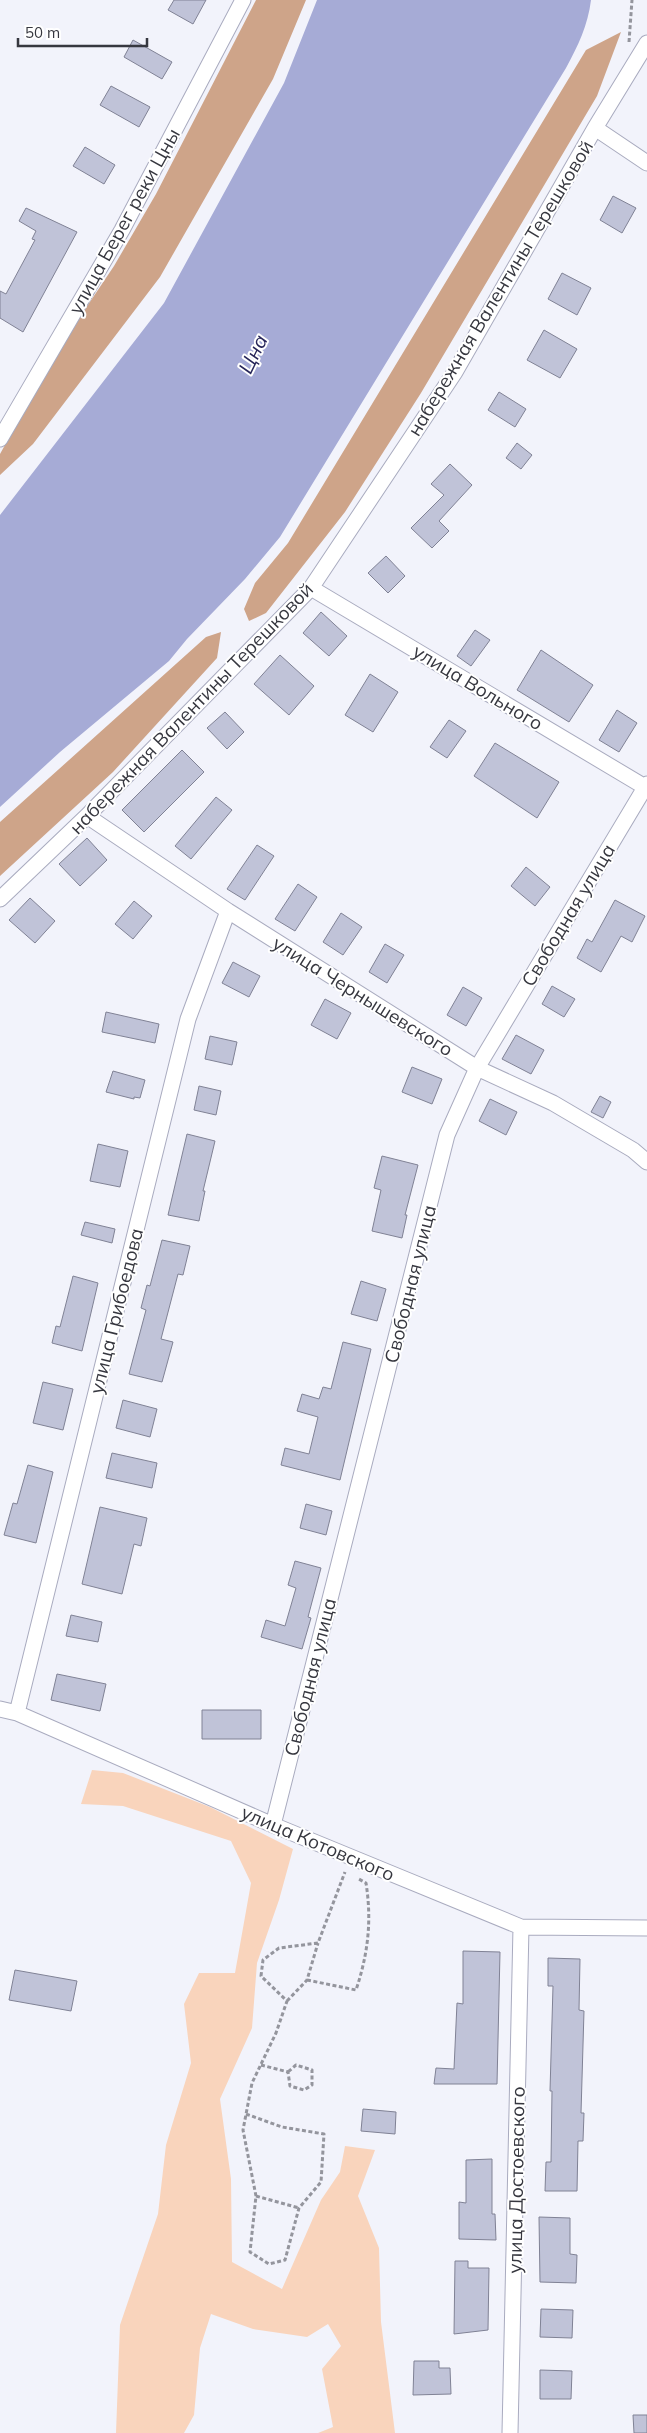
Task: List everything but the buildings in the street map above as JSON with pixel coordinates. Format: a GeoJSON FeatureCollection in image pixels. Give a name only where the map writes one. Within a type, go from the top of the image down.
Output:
{"type":"FeatureCollection","features":[{"type":"Feature","properties":{"kind":"street","name":"улица Берег реки Цны"},"geometry":{"type":"LineString","coordinates":[[0,439],[122,230],[243,0]]}},
{"type":"Feature","properties":{"kind":"street","name":"набережная Валентины Терешковой"},"geometry":{"type":"LineString","coordinates":[[0,899],[87,816],[311,588],[455,372],[595,128],[647,43]]}},
{"type":"Feature","properties":{"kind":"street"},"geometry":{"type":"LineString","coordinates":[[595,128],[647,163]]}},
{"type":"Feature","properties":{"kind":"street","name":"улица Вольного"},"geometry":{"type":"LineString","coordinates":[[311,588],[646,786]]}},
{"type":"Feature","properties":{"kind":"street","name":"Свободная улица"},"geometry":{"type":"LineString","coordinates":[[273,1825],[447,1135],[477,1068],[646,786]]}},
{"type":"Feature","properties":{"kind":"street","name":"улица Чернышевского"},"geometry":{"type":"LineString","coordinates":[[87,816],[228,911],[477,1068],[553,1103],[633,1150],[647,1162]]}},
{"type":"Feature","properties":{"kind":"street","name":"улица Грибоедова"},"geometry":{"type":"LineString","coordinates":[[17,1714],[188,1019],[228,911]]}},
{"type":"Feature","properties":{"kind":"street","name":"улица Котовского"},"geometry":{"type":"LineString","coordinates":[[0,1709],[17,1714],[273,1825],[521,1927],[647,1928]]}},
{"type":"Feature","properties":{"kind":"street","name":"улица Достоевского"},"geometry":{"type":"LineString","coordinates":[[510,2433],[521,1927]]}},
{"type":"Feature","properties":{"kind":"path"},"geometry":{"type":"LineString","coordinates":[[246,2114],[282,2127],[324,2134],[321,2182],[299,2208],[285,2260],[269,2264],[250,2252],[256,2196],[243,2130],[246,2114],[252,2083],[276,2033],[287,2001],[307,1980],[318,1943],[350,1857]]}},
{"type":"Feature","properties":{"kind":"path"},"geometry":{"type":"LineString","coordinates":[[307,1980],[356,1990],[366,1959],[370,1907],[366,1883],[345,1872]]}},
{"type":"Feature","properties":{"kind":"path"},"geometry":{"type":"LineString","coordinates":[[287,2001],[261,1976],[264,1960],[279,1948],[318,1943]]}},
{"type":"Feature","properties":{"kind":"path"},"geometry":{"type":"LineString","coordinates":[[296,2064],[312,2070],[312,2085],[304,2090],[290,2086],[288,2072],[296,2064]]}},
{"type":"Feature","properties":{"kind":"path"},"geometry":{"type":"LineString","coordinates":[[261,2065],[288,2072]]}},
{"type":"Feature","properties":{"kind":"path"},"geometry":{"type":"LineString","coordinates":[[256,2196],[299,2208]]}},
{"type":"Feature","properties":{"kind":"shaded area"},"geometry":{"type":"Polygon","coordinates":[[[256,0],[306,0],[273,79],[160,277],[33,444],[0,475],[0,454],[57,351],[114,266],[156,194],[256,0]]]}},
{"type":"Feature","properties":{"kind":"shaded area"},"geometry":{"type":"Polygon","coordinates":[[[621,32],[597,96],[421,393],[345,512],[266,613],[249,621],[244,609],[255,583],[288,543],[586,50],[621,32]]]}},
{"type":"Feature","properties":{"kind":"shaded area"},"geometry":{"type":"Polygon","coordinates":[[[221,632],[217,658],[113,772],[0,876],[0,822],[206,637],[221,632]]]}},
{"type":"Feature","properties":{"kind":"shaded area"},"geometry":{"type":"Polygon","coordinates":[[[92,1770],[123,1773],[210,1807],[293,1849],[279,1900],[257,1963],[252,2028],[220,2099],[231,2179],[232,2262],[282,2289],[321,2200],[340,2172],[345,2146],[375,2150],[358,2196],[379,2248],[381,2322],[395,2433],[318,2433],[333,2427],[322,2369],[341,2346],[328,2324],[307,2337],[253,2329],[211,2314],[200,2348],[194,2415],[184,2433],[116,2433],[120,2325],[158,2214],[166,2145],[191,2063],[184,2004],[199,1973],[235,1973],[251,1883],[231,1841],[123,1806],[81,1804],[92,1770]]]}},
{"type":"Feature","properties":{"kind":"water","name":"Цна"},"geometry":{"type":"Polygon","coordinates":[[[317,0],[591,0],[588,18],[582,35],[566,68],[280,537],[245,579],[187,639],[169,661],[60,752],[0,807],[0,515],[164,303],[284,83],[317,0]]]}}]}
